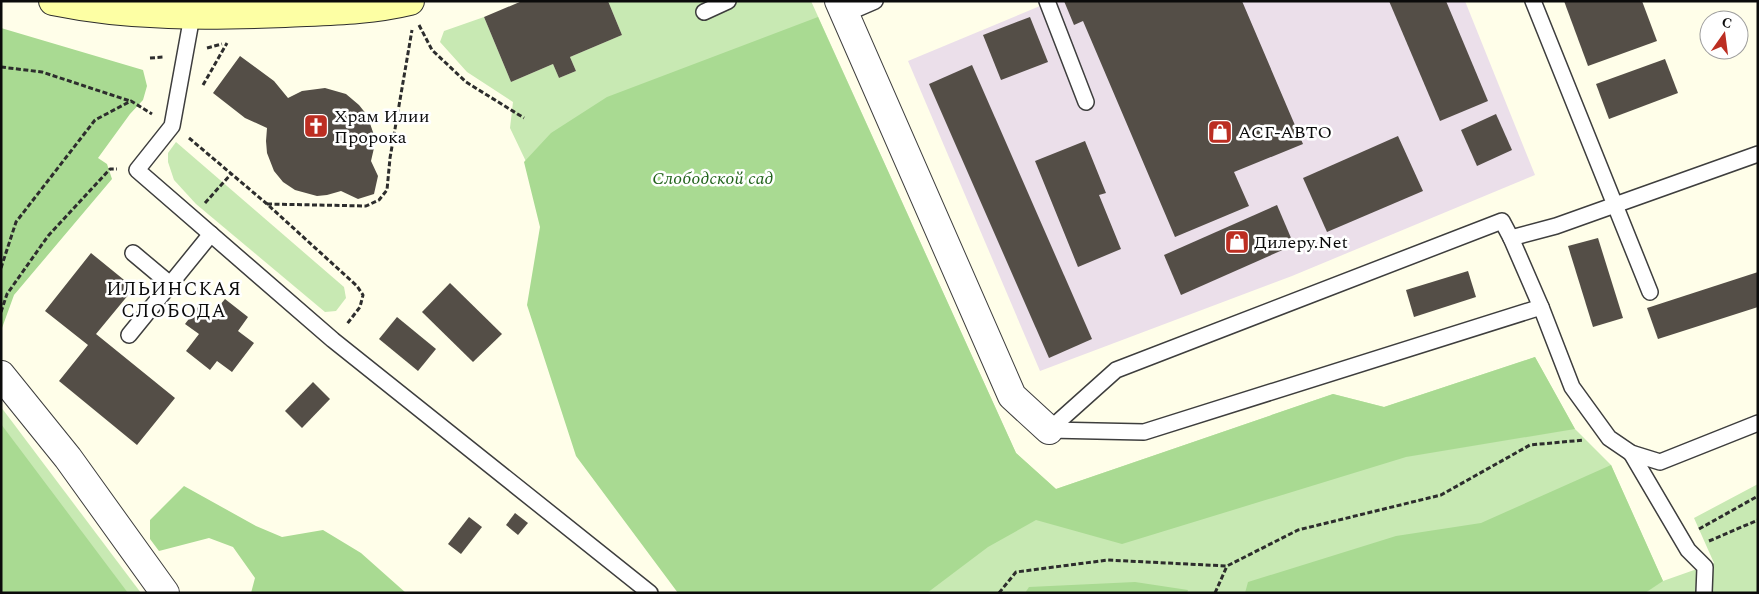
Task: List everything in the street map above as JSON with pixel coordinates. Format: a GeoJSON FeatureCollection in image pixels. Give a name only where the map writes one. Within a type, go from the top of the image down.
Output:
{"type":"FeatureCollection","features":[{"type":"Feature","properties":{"kind":"main road"},"geometry":{"type":"LineString","coordinates":[[53,1],[82,7],[192,16],[338,11],[410,1]]}},
{"type":"Feature","properties":{"kind":"street"},"geometry":{"type":"LineString","coordinates":[[842,8],[1012,396],[1049,430]]}},
{"type":"Feature","properties":{"kind":"street"},"geometry":{"type":"LineString","coordinates":[[1,375],[68,458],[165,593]]}},
{"type":"Feature","properties":{"kind":"lane"},"geometry":{"type":"LineString","coordinates":[[704,12],[728,1]]}},
{"type":"Feature","properties":{"kind":"lane"},"geometry":{"type":"LineString","coordinates":[[842,8],[875,1]]}},
{"type":"Feature","properties":{"kind":"lane"},"geometry":{"type":"LineString","coordinates":[[1047,1],[1086,102]]}},
{"type":"Feature","properties":{"kind":"lane"},"geometry":{"type":"LineString","coordinates":[[1533,1],[1650,292]]}},
{"type":"Feature","properties":{"kind":"lane"},"geometry":{"type":"LineString","coordinates":[[192,16],[172,126],[137,170],[333,340],[650,593]]}},
{"type":"Feature","properties":{"kind":"lane"},"geometry":{"type":"LineString","coordinates":[[1510,238],[1556,226],[1758,154]]}},
{"type":"Feature","properties":{"kind":"lane"},"geometry":{"type":"LineString","coordinates":[[1049,430],[1116,370],[1502,221],[1541,307],[1572,387],[1609,438],[1631,453],[1660,462],[1758,423]]}},
{"type":"Feature","properties":{"kind":"lane"},"geometry":{"type":"LineString","coordinates":[[129,335],[211,234]]}},
{"type":"Feature","properties":{"kind":"lane"},"geometry":{"type":"LineString","coordinates":[[133,252],[170,284]]}},
{"type":"Feature","properties":{"kind":"lane"},"geometry":{"type":"LineString","coordinates":[[1049,430],[1144,432],[1541,307]]}},
{"type":"Feature","properties":{"kind":"lane"},"geometry":{"type":"LineString","coordinates":[[1631,453],[1684,545],[1705,567],[1704,593]]}},
{"type":"Feature","properties":{"kind":"path"},"geometry":{"type":"LineString","coordinates":[[410,1],[432,50],[466,82],[524,118]]}},
{"type":"Feature","properties":{"kind":"path"},"geometry":{"type":"LineString","coordinates":[[267,204],[366,206],[379,200],[388,190],[390,158],[412,30]]}},
{"type":"Feature","properties":{"kind":"path"},"geometry":{"type":"LineString","coordinates":[[202,85],[228,42]]}},
{"type":"Feature","properties":{"kind":"path"},"geometry":{"type":"LineString","coordinates":[[1,67],[42,72],[131,101],[177,128],[267,204],[357,286],[363,295],[360,307],[333,340]]}},
{"type":"Feature","properties":{"kind":"path"},"geometry":{"type":"LineString","coordinates":[[1,268],[16,222],[77,143],[95,120],[131,101]]}},
{"type":"Feature","properties":{"kind":"path"},"geometry":{"type":"LineString","coordinates":[[1,312],[7,294],[48,236],[110,169],[137,170]]}},
{"type":"Feature","properties":{"kind":"path"},"geometry":{"type":"LineString","coordinates":[[192,218],[232,174]]}},
{"type":"Feature","properties":{"kind":"path"},"geometry":{"type":"LineString","coordinates":[[999,593],[1016,572],[1108,560],[1227,566],[1298,530],[1441,495],[1530,445],[1609,438]]}},
{"type":"Feature","properties":{"kind":"path"},"geometry":{"type":"LineString","coordinates":[[1684,545],[1758,496]]}},
{"type":"Feature","properties":{"kind":"path"},"geometry":{"type":"LineString","coordinates":[[1684,545],[1758,520]]}},
{"type":"Feature","properties":{"kind":"path"},"geometry":{"type":"LineString","coordinates":[[1216,593],[1227,566]]}},
{"type":"Feature","properties":{"kind":"shaded area"},"geometry":{"type":"Polygon","coordinates":[[[1052,1],[1465,1],[1535,175],[1292,276],[1040,371],[908,61],[1052,1]]]}},
{"type":"Feature","properties":{"kind":"green space","name":"Слободской сад"},"geometry":{"type":"Polygon","coordinates":[[[608,1],[811,1],[1016,453],[1056,489],[1333,394],[1384,407],[1535,357],[1575,429],[1611,465],[1663,581],[1714,563],[1694,518],[1758,484],[1758,593],[732,593],[510,128],[513,102],[467,72],[440,42],[444,31],[484,17],[511,82],[553,64],[559,78],[576,71],[570,57],[622,35],[608,1]]]}},
{"type":"Feature","properties":{"kind":"green space","name":"Слободской сад"},"geometry":{"type":"Polygon","coordinates":[[[818,17],[1016,453],[1056,489],[1333,394],[1384,407],[1535,357],[1575,429],[1406,457],[1122,544],[1036,520],[988,547],[927,593],[678,593],[576,456],[527,305],[540,227],[524,162],[551,133],[607,97],[818,17]]]}},
{"type":"Feature","properties":{"kind":"green space"},"geometry":{"type":"Polygon","coordinates":[[[1,28],[143,70],[147,86],[143,100],[130,114],[98,158],[107,164],[112,179],[14,295],[2,328],[1,28]]]}},
{"type":"Feature","properties":{"kind":"green space"},"geometry":{"type":"Polygon","coordinates":[[[176,142],[344,287],[346,298],[336,311],[325,312],[196,204],[174,180],[168,162],[168,153],[176,142]]]}},
{"type":"Feature","properties":{"kind":"green space"},"geometry":{"type":"Polygon","coordinates":[[[1,407],[141,593],[1,593],[1,407]]]}},
{"type":"Feature","properties":{"kind":"green space"},"geometry":{"type":"Polygon","coordinates":[[[1,424],[128,593],[1,593],[1,424]]]}},
{"type":"Feature","properties":{"kind":"green space"},"geometry":{"type":"Polygon","coordinates":[[[1611,465],[1663,581],[1645,593],[1245,593],[1248,582],[1396,536],[1481,523],[1611,465]]]}},
{"type":"Feature","properties":{"kind":"green space"},"geometry":{"type":"Polygon","coordinates":[[[184,486],[256,526],[282,537],[323,530],[361,553],[406,593],[251,593],[255,578],[233,547],[209,538],[159,551],[150,539],[150,520],[184,486]]]}},
{"type":"Feature","properties":{"kind":"green space"},"geometry":{"type":"Polygon","coordinates":[[[1135,582],[1188,590],[1187,593],[1025,593],[1029,587],[1135,582]]]}},
{"type":"Feature","properties":{"kind":"building"},"geometry":{"type":"Polygon","coordinates":[[[522,1],[608,1],[622,35],[570,57],[576,71],[559,78],[553,64],[511,82],[484,17],[522,1]]]}},
{"type":"Feature","properties":{"kind":"building"},"geometry":{"type":"Polygon","coordinates":[[[1064,1],[1242,1],[1303,144],[1234,172],[1249,206],[1175,237],[1083,21],[1074,25],[1064,1]]]}},
{"type":"Feature","properties":{"kind":"building"},"geometry":{"type":"Polygon","coordinates":[[[1389,1],[1446,1],[1488,101],[1440,121],[1389,1]]]}},
{"type":"Feature","properties":{"kind":"building"},"geometry":{"type":"Polygon","coordinates":[[[1564,1],[1642,1],[1657,41],[1588,66],[1564,1]]]}},
{"type":"Feature","properties":{"kind":"building"},"geometry":{"type":"Polygon","coordinates":[[[1030,17],[1048,62],[1001,80],[983,35],[1030,17]]]}},
{"type":"Feature","properties":{"kind":"building","name":"Храм Илии Пророка"},"geometry":{"type":"Polygon","coordinates":[[[240,56],[274,81],[288,98],[302,91],[325,88],[346,94],[359,105],[367,115],[374,135],[371,161],[378,176],[374,194],[358,199],[341,191],[317,196],[295,190],[283,182],[274,171],[267,153],[267,128],[245,118],[213,93],[240,56]]]}},
{"type":"Feature","properties":{"kind":"building"},"geometry":{"type":"Polygon","coordinates":[[[1665,59],[1678,93],[1609,119],[1596,84],[1665,59]]]}},
{"type":"Feature","properties":{"kind":"building"},"geometry":{"type":"Polygon","coordinates":[[[972,65],[1092,339],[1049,358],[929,84],[972,65]]]}},
{"type":"Feature","properties":{"kind":"building"},"geometry":{"type":"Polygon","coordinates":[[[1496,114],[1512,150],[1477,166],[1461,130],[1496,114]]]}},
{"type":"Feature","properties":{"kind":"building"},"geometry":{"type":"Polygon","coordinates":[[[1398,136],[1423,191],[1327,232],[1303,178],[1398,136]]]}},
{"type":"Feature","properties":{"kind":"building"},"geometry":{"type":"Polygon","coordinates":[[[1085,141],[1106,193],[1099,195],[1121,249],[1078,267],[1035,161],[1085,141]]]}},
{"type":"Feature","properties":{"kind":"building"},"geometry":{"type":"Polygon","coordinates":[[[1277,205],[1294,245],[1181,295],[1164,255],[1277,205]]]}},
{"type":"Feature","properties":{"kind":"building"},"geometry":{"type":"Polygon","coordinates":[[[1598,238],[1623,318],[1593,327],[1568,246],[1598,238]]]}},
{"type":"Feature","properties":{"kind":"building"},"geometry":{"type":"Polygon","coordinates":[[[91,253],[134,288],[96,334],[175,398],[137,445],[59,381],[88,345],[45,311],[91,253]]]}},
{"type":"Feature","properties":{"kind":"building"},"geometry":{"type":"Polygon","coordinates":[[[1468,271],[1476,297],[1414,317],[1406,290],[1468,271]]]}},
{"type":"Feature","properties":{"kind":"building"},"geometry":{"type":"Polygon","coordinates":[[[1758,272],[1758,307],[1658,339],[1647,308],[1758,272]]]}},
{"type":"Feature","properties":{"kind":"building"},"geometry":{"type":"Polygon","coordinates":[[[450,283],[502,334],[473,362],[422,312],[450,283]]]}},
{"type":"Feature","properties":{"kind":"building"},"geometry":{"type":"Polygon","coordinates":[[[225,299],[248,317],[238,331],[254,343],[232,372],[217,361],[210,370],[186,351],[199,334],[185,324],[198,307],[211,316],[225,299]]]}},
{"type":"Feature","properties":{"kind":"building"},"geometry":{"type":"Polygon","coordinates":[[[397,317],[436,349],[418,371],[379,339],[397,317]]]}},
{"type":"Feature","properties":{"kind":"building"},"geometry":{"type":"Polygon","coordinates":[[[313,382],[330,399],[302,428],[285,411],[313,382]]]}},
{"type":"Feature","properties":{"kind":"building"},"geometry":{"type":"Polygon","coordinates":[[[515,513],[528,523],[518,535],[506,525],[515,513]]]}},
{"type":"Feature","properties":{"kind":"building"},"geometry":{"type":"Polygon","coordinates":[[[469,517],[482,527],[461,554],[448,544],[469,517]]]}},
{"type":"Feature","properties":{"kind":"place","name":"Храм Илии Пророка"},"geometry":{"type":"Point","coordinates":[316,126]}},
{"type":"Feature","properties":{"kind":"place","name":"АСГ-АВТО"},"geometry":{"type":"Point","coordinates":[1220,132]}},
{"type":"Feature","properties":{"kind":"place","name":"Дилеру.Net"},"geometry":{"type":"Point","coordinates":[1237,242]}},
{"type":"Feature","properties":{"kind":"district","name":"ИЛЬИНСКАЯ СЛОБОДА"},"geometry":{"type":"Point","coordinates":[174,300]}}]}
